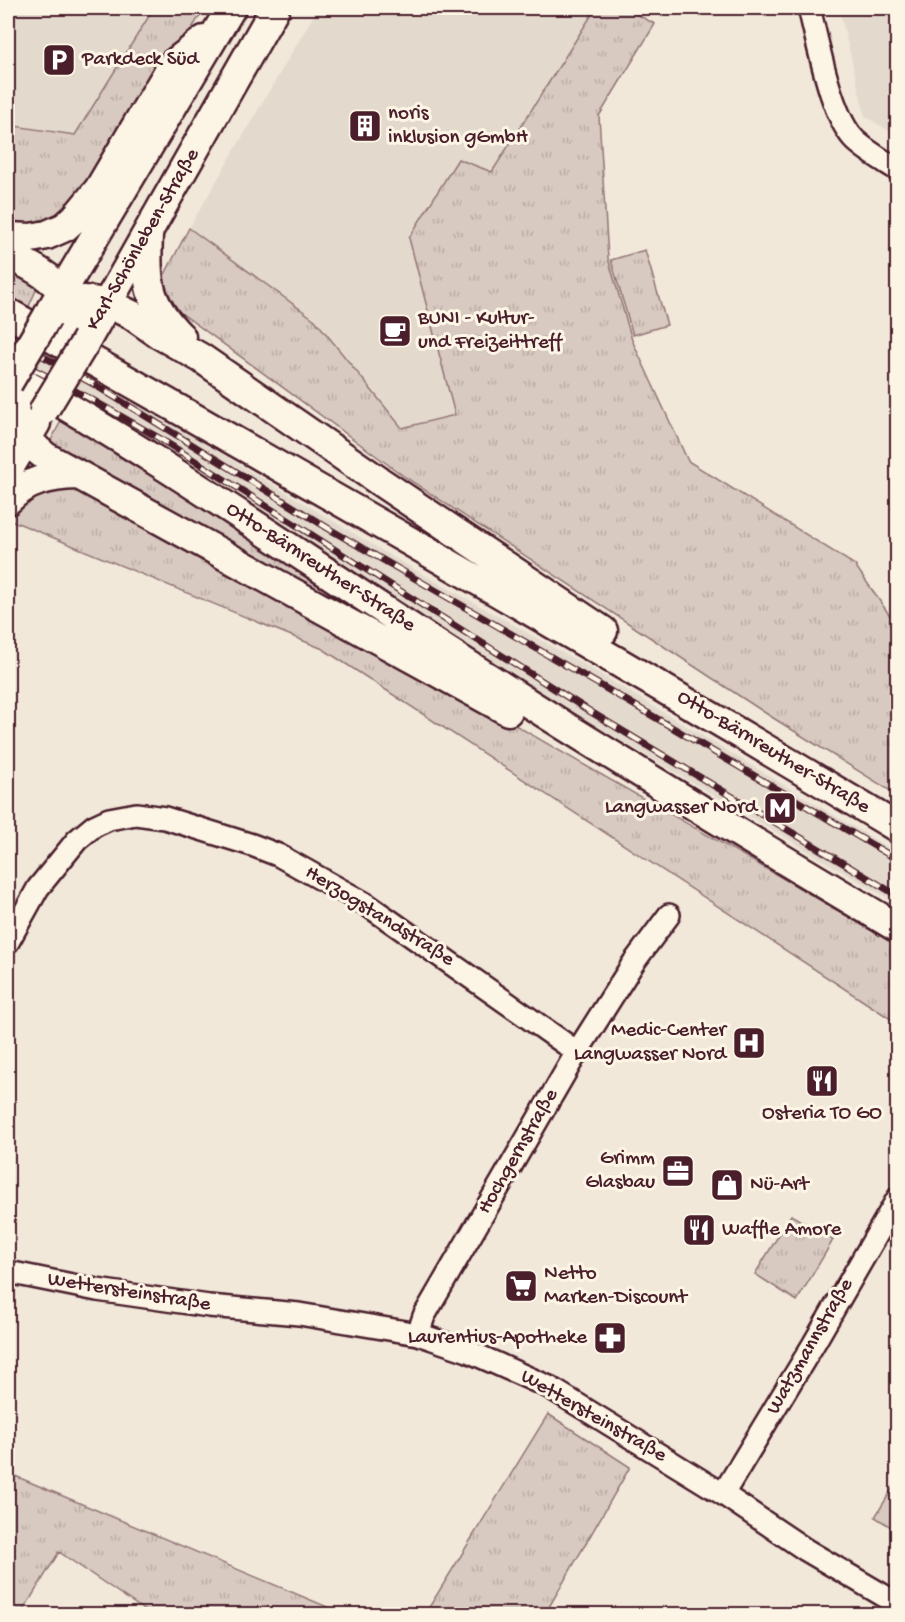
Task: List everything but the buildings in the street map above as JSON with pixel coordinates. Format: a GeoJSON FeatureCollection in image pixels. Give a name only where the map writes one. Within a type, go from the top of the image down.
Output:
{"type":"FeatureCollection","features":[{"type":"Feature","properties":{"kind":"main road","name":"Karl-Schönleben-Straße"},"geometry":{"type":"LineString","coordinates":[[8,470],[27,423],[107,303],[275,8]]}},
{"type":"Feature","properties":{"kind":"main road","name":"Karl-Schönleben-Straße"},"geometry":{"type":"LineString","coordinates":[[14,378],[224,18]]}},
{"type":"Feature","properties":{"kind":"main road"},"geometry":{"type":"LineString","coordinates":[[8,237],[31,238],[47,235],[66,227],[75,218],[99,189],[173,64],[224,18]]}},
{"type":"Feature","properties":{"kind":"main road","name":"Otto-Bärnreuther-Straße"},"geometry":{"type":"LineString","coordinates":[[148,234],[148,274],[155,304],[171,327],[201,358]]}},
{"type":"Feature","properties":{"kind":"main road"},"geometry":{"type":"LineString","coordinates":[[8,255],[50,277],[57,305],[74,321],[78,344]]}},
{"type":"Feature","properties":{"kind":"main road","name":"Otto-Bärnreuther-Straße"},"geometry":{"type":"LineString","coordinates":[[57,305],[85,300],[107,303],[124,310],[159,334],[201,358],[379,481],[611,636],[648,678]]}},
{"type":"Feature","properties":{"kind":"main road","name":"Otto-Bärnreuther-Straße"},"geometry":{"type":"LineString","coordinates":[[8,313],[327,492],[648,678],[897,828]]}},
{"type":"Feature","properties":{"kind":"main road","name":"Otto-Bärnreuther-Straße"},"geometry":{"type":"LineString","coordinates":[[14,378],[131,444],[414,630],[614,757],[897,928]]}},
{"type":"Feature","properties":{"kind":"main road"},"geometry":{"type":"LineString","coordinates":[[14,378],[14,410],[27,423]]}},
{"type":"Feature","properties":{"kind":"main road","name":"Otto-Bärnreuther-Straße"},"geometry":{"type":"LineString","coordinates":[[27,423],[46,457],[77,475],[569,746],[614,757]]}},
{"type":"Feature","properties":{"kind":"main road"},"geometry":{"type":"LineString","coordinates":[[8,500],[21,488],[36,481],[77,475]]}},
{"type":"Feature","properties":{"kind":"street"},"geometry":{"type":"LineString","coordinates":[[809,8],[842,124],[856,141],[897,170]]}},
{"type":"Feature","properties":{"kind":"street","name":"Herzogstandstraße"},"geometry":{"type":"LineString","coordinates":[[8,942],[13,920],[77,840],[94,826],[109,819],[136,814],[165,818],[279,855],[366,904],[577,1052]]}},
{"type":"Feature","properties":{"kind":"street","name":"Hochgernstraße"},"geometry":{"type":"LineString","coordinates":[[418,1334],[424,1316],[577,1052],[634,962],[669,915]]}},
{"type":"Feature","properties":{"kind":"street","name":"Watzmannstraße"},"geometry":{"type":"LineString","coordinates":[[723,1494],[813,1345],[897,1198]]}},
{"type":"Feature","properties":{"kind":"street","name":"Wettersteinstraße"},"geometry":{"type":"LineString","coordinates":[[8,1272],[97,1290],[209,1306],[299,1314],[418,1334],[468,1351],[549,1386],[723,1494],[806,1550],[897,1604]]}},
{"type":"Feature","properties":{"kind":"shaded area","name":"Parkdeck Süd"},"geometry":{"type":"Polygon","coordinates":[[[8,8],[154,8],[75,135],[8,125],[8,8]]]}},
{"type":"Feature","properties":{"kind":"shaded area"},"geometry":{"type":"Polygon","coordinates":[[[318,8],[596,8],[492,173],[409,238],[455,415],[402,428],[315,320],[189,228],[318,8]]]}},
{"type":"Feature","properties":{"kind":"shaded area"},"geometry":{"type":"Polygon","coordinates":[[[839,8],[897,8],[897,136],[865,116],[839,8]]]}},
{"type":"Feature","properties":{"kind":"shaded area"},"geometry":{"type":"Polygon","coordinates":[[[8,330],[90,374],[398,560],[585,665],[897,853],[897,904],[556,702],[171,457],[8,363],[8,330]]]}},
{"type":"Feature","properties":{"kind":"green space"},"geometry":{"type":"Polygon","coordinates":[[[154,8],[205,8],[116,146],[56,225],[8,231],[8,125],[75,135],[154,8]]]}},
{"type":"Feature","properties":{"kind":"green space"},"geometry":{"type":"Polygon","coordinates":[[[596,8],[625,8],[655,24],[599,116],[608,258],[632,340],[688,461],[855,565],[897,626],[897,795],[770,716],[405,477],[177,310],[162,280],[189,228],[315,320],[402,428],[455,415],[409,238],[458,159],[492,172],[596,8]]]}},
{"type":"Feature","properties":{"kind":"green space"},"geometry":{"type":"Polygon","coordinates":[[[645,250],[667,325],[633,335],[611,260],[645,250]]]}},
{"type":"Feature","properties":{"kind":"green space"},"geometry":{"type":"Polygon","coordinates":[[[8,262],[39,283],[27,311],[8,301],[8,262]]]}},
{"type":"Feature","properties":{"kind":"green space"},"geometry":{"type":"Polygon","coordinates":[[[64,415],[500,699],[495,713],[897,946],[897,1023],[323,649],[8,519],[8,516],[36,492],[79,490],[46,450],[64,415]]]}},
{"type":"Feature","properties":{"kind":"green space"},"geometry":{"type":"Polygon","coordinates":[[[791,1215],[833,1240],[797,1301],[755,1274],[791,1215]]]}},
{"type":"Feature","properties":{"kind":"green space"},"geometry":{"type":"Polygon","coordinates":[[[548,1414],[630,1467],[545,1614],[425,1614],[548,1414]]]}},
{"type":"Feature","properties":{"kind":"green space"},"geometry":{"type":"Polygon","coordinates":[[[8,1473],[344,1614],[150,1614],[59,1552],[21,1614],[8,1614],[8,1473]]]}},
{"type":"Feature","properties":{"kind":"green space"},"geometry":{"type":"Polygon","coordinates":[[[897,1481],[897,1531],[875,1517],[897,1481]]]}},
{"type":"Feature","properties":{"kind":"railway"},"geometry":{"type":"LineString","coordinates":[[8,337],[95,385],[331,530],[898,860]]}},
{"type":"Feature","properties":{"kind":"railway"},"geometry":{"type":"LineString","coordinates":[[8,356],[159,438],[591,712],[898,896]]}},
{"type":"Feature","properties":{"kind":"place","name":"Parkdeck Süd"},"geometry":{"type":"Point","coordinates":[59,60]}},
{"type":"Feature","properties":{"kind":"place","name":"noris inklusion gGmbH"},"geometry":{"type":"Point","coordinates":[365,126]}},
{"type":"Feature","properties":{"kind":"place","name":"BUNI - Kultur- und Freizeittreff"},"geometry":{"type":"Point","coordinates":[395,331]}},
{"type":"Feature","properties":{"kind":"place","name":"Langwasser Nord"},"geometry":{"type":"Point","coordinates":[780,808]}},
{"type":"Feature","properties":{"kind":"place","name":"Medic-Center Langwasser Nord"},"geometry":{"type":"Point","coordinates":[749,1043]}},
{"type":"Feature","properties":{"kind":"place","name":"Osteria TO GO"},"geometry":{"type":"Point","coordinates":[822,1081]}},
{"type":"Feature","properties":{"kind":"place","name":"Grimm Glasbau"},"geometry":{"type":"Point","coordinates":[678,1171]}},
{"type":"Feature","properties":{"kind":"place","name":"Nü-Art"},"geometry":{"type":"Point","coordinates":[727,1185]}},
{"type":"Feature","properties":{"kind":"place","name":"Waffle Amore"},"geometry":{"type":"Point","coordinates":[699,1230]}},
{"type":"Feature","properties":{"kind":"place","name":"Netto Marken-Discount"},"geometry":{"type":"Point","coordinates":[521,1286]}},
{"type":"Feature","properties":{"kind":"place","name":"Laurentius-Apotheke"},"geometry":{"type":"Point","coordinates":[610,1338]}}]}
